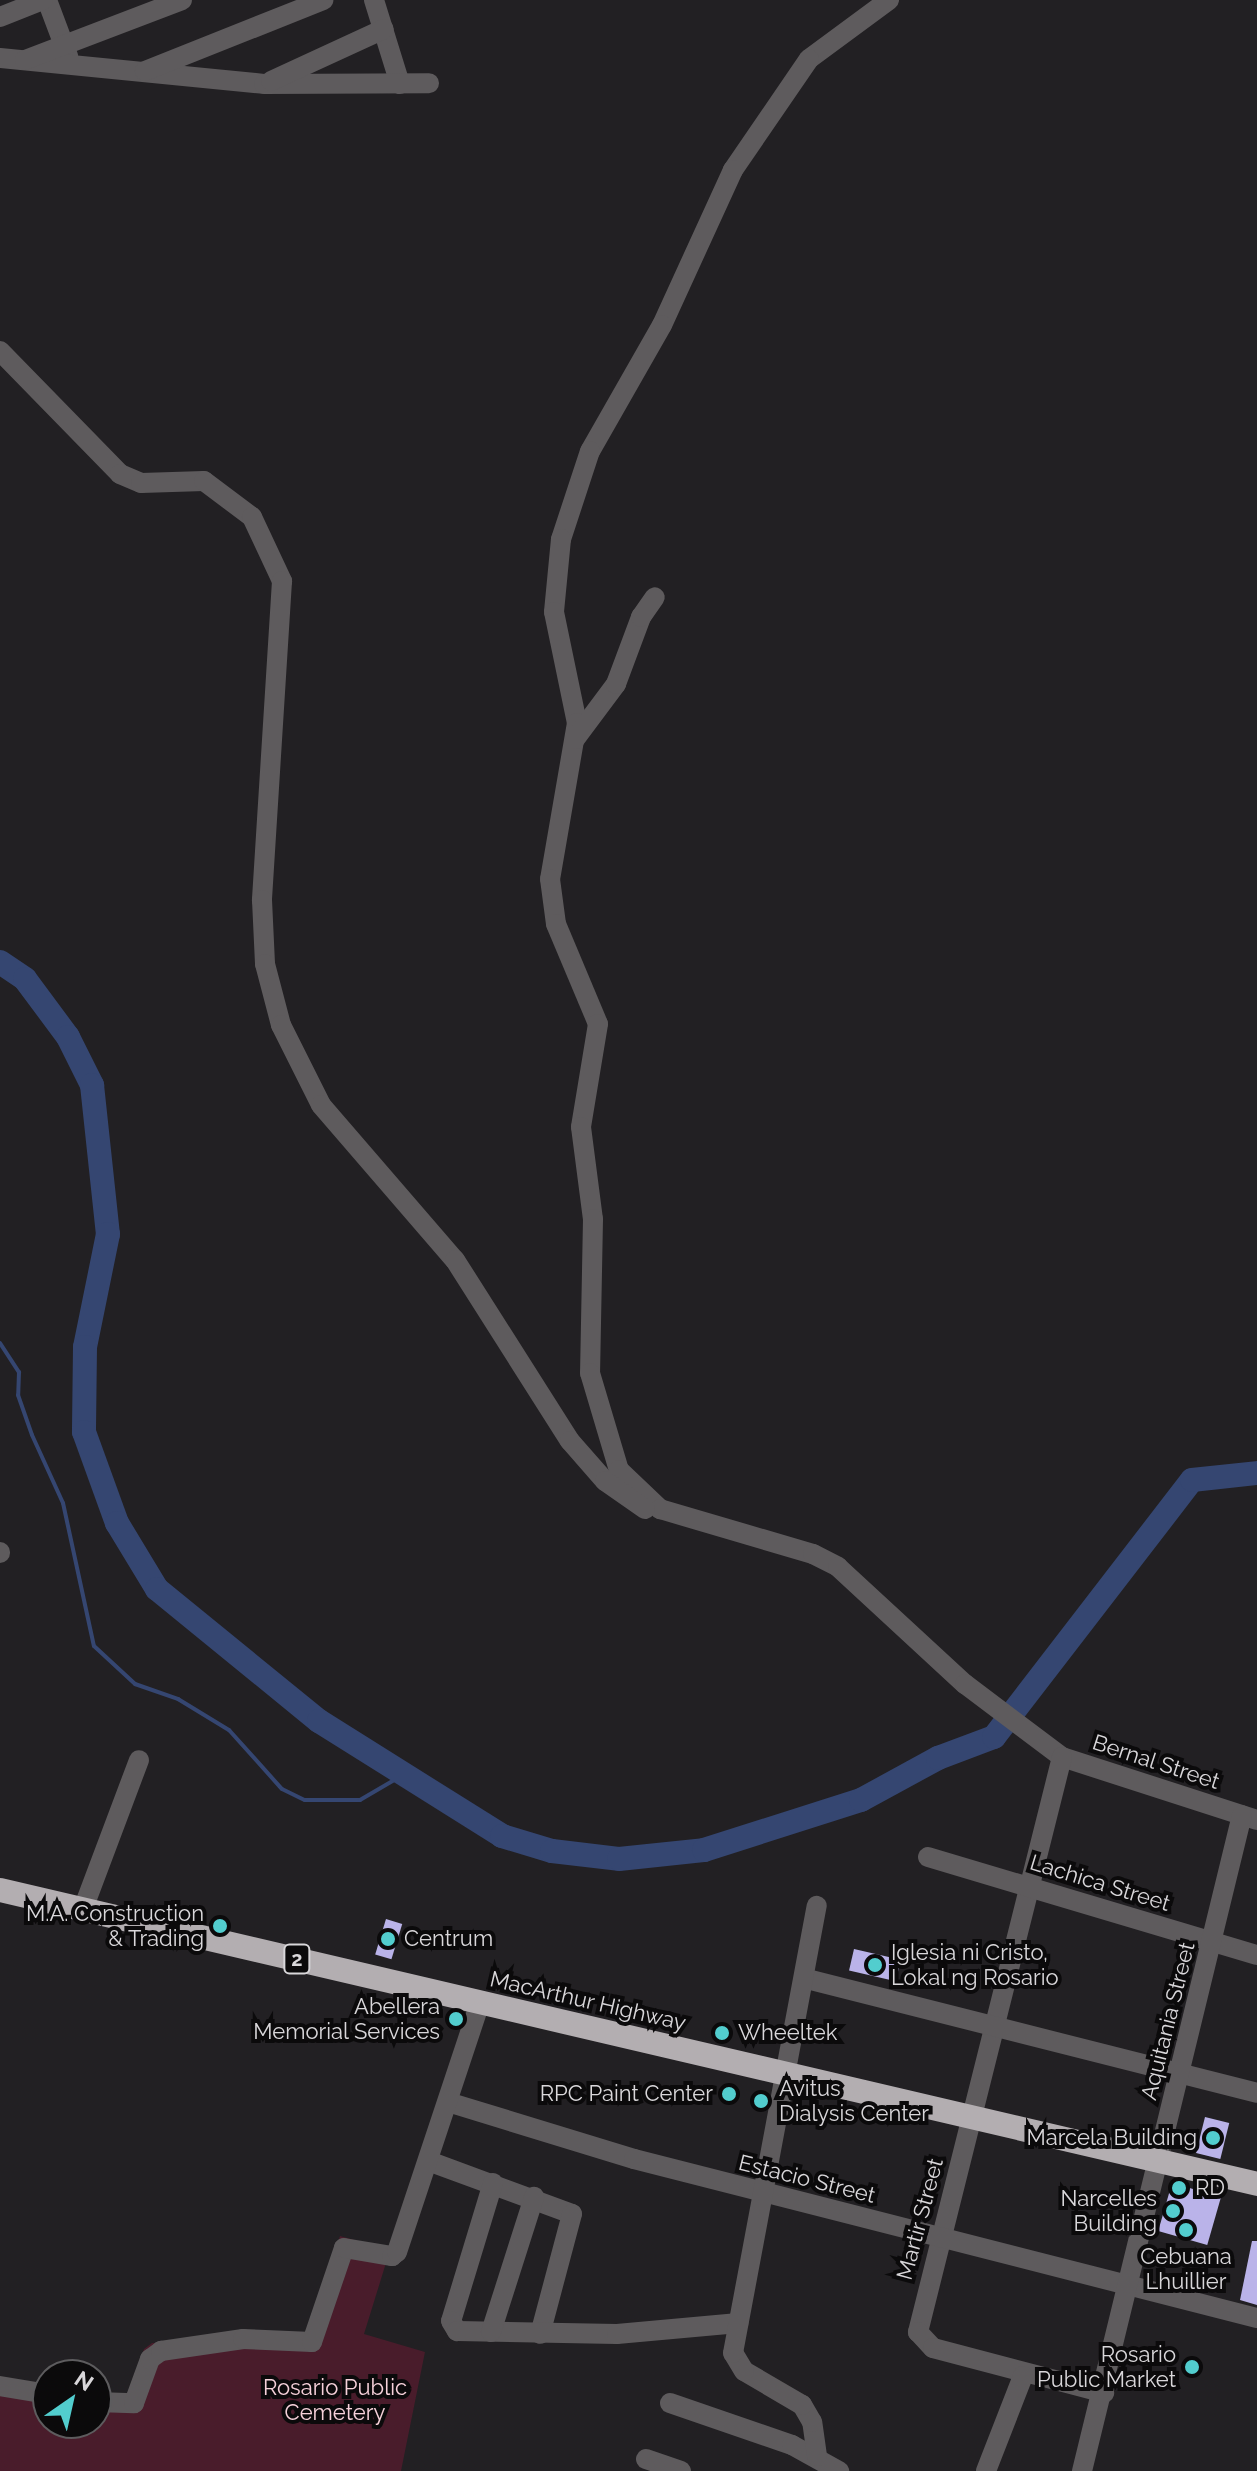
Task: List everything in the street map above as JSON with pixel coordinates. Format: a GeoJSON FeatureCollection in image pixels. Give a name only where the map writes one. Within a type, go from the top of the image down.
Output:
{"type":"FeatureCollection","features":[{"type":"Feature","properties":{"kind":"highway","name":"MacArthur Highway"},"geometry":{"type":"LineString","coordinates":[[0,1890],[1257,2184]]}},
{"type":"Feature","properties":{"kind":"street"},"geometry":{"type":"LineString","coordinates":[[0,17],[45,0],[72,67]]}},
{"type":"Feature","properties":{"kind":"street"},"geometry":{"type":"LineString","coordinates":[[21,61],[182,0]]}},
{"type":"Feature","properties":{"kind":"street"},"geometry":{"type":"LineString","coordinates":[[141,73],[323,0]]}},
{"type":"Feature","properties":{"kind":"street"},"geometry":{"type":"LineString","coordinates":[[374,0],[400,84]]}},
{"type":"Feature","properties":{"kind":"street"},"geometry":{"type":"LineString","coordinates":[[660,1509],[619,1470],[590,1373],[593,1219],[581,1127],[598,1024],[556,924],[550,879],[575,739],[574,695],[554,612],[561,539],[590,451],[662,325],[733,170],[794,76],[830,41],[889,0]]}},
{"type":"Feature","properties":{"kind":"street"},"geometry":{"type":"LineString","coordinates":[[264,84],[384,29]]}},
{"type":"Feature","properties":{"kind":"street"},"geometry":{"type":"LineString","coordinates":[[0,58],[264,84],[429,83]]}},
{"type":"Feature","properties":{"kind":"street","name":"Bernal Street"},"geometry":{"type":"LineString","coordinates":[[0,351],[120,474],[141,483],[204,481],[252,517],[282,581],[262,900],[265,964],[281,1025],[321,1105],[455,1260],[586,1461],[626,1499],[642,1509],[660,1509],[813,1554],[838,1567],[965,1684],[1062,1757],[1249,1817]]}},
{"type":"Feature","properties":{"kind":"street"},"geometry":{"type":"LineString","coordinates":[[575,739],[616,684],[655,597]]}},
{"type":"Feature","properties":{"kind":"street","name":"Martir Street"},"geometry":{"type":"LineString","coordinates":[[1023,2376],[933,2348],[920,2339],[917,2320],[941,2237],[1062,1757]]}},
{"type":"Feature","properties":{"kind":"street"},"geometry":{"type":"LineString","coordinates":[[83,1909],[139,1760]]}},
{"type":"Feature","properties":{"kind":"street","name":"Aquitania Street"},"geometry":{"type":"LineString","coordinates":[[1082,2471],[1104,2393],[1178,2072],[1249,1817]]}},
{"type":"Feature","properties":{"kind":"street","name":"Lachica Street"},"geometry":{"type":"LineString","coordinates":[[928,1857],[1257,1955]]}},
{"type":"Feature","properties":{"kind":"street"},"geometry":{"type":"LineString","coordinates":[[817,1906],[807,1979],[785,2074],[739,2323],[735,2361],[802,2405],[812,2422],[817,2456]]}},
{"type":"Feature","properties":{"kind":"street"},"geometry":{"type":"LineString","coordinates":[[807,1979],[1257,2093]]}},
{"type":"Feature","properties":{"kind":"street"},"geometry":{"type":"LineString","coordinates":[[112,2402],[134,2403],[150,2359],[161,2351],[243,2339],[308,2346],[344,2248],[396,2254],[451,2103],[480,2002]]}},
{"type":"Feature","properties":{"kind":"street","name":"Estacio Street"},"geometry":{"type":"LineString","coordinates":[[451,2103],[764,2193],[1257,2318]]}},
{"type":"Feature","properties":{"kind":"street"},"geometry":{"type":"LineString","coordinates":[[431,2162],[565,2208],[573,2218],[540,2334]]}},
{"type":"Feature","properties":{"kind":"street"},"geometry":{"type":"LineString","coordinates":[[493,2183],[451,2321],[462,2332],[694,2331],[739,2323]]}},
{"type":"Feature","properties":{"kind":"street"},"geometry":{"type":"LineString","coordinates":[[491,2332],[534,2197]]}},
{"type":"Feature","properties":{"kind":"street"},"geometry":{"type":"LineString","coordinates":[[986,2471],[1023,2376],[1104,2393]]}},
{"type":"Feature","properties":{"kind":"street"},"geometry":{"type":"LineString","coordinates":[[0,2386],[32,2391]]}},
{"type":"Feature","properties":{"kind":"street"},"geometry":{"type":"LineString","coordinates":[[670,2403],[817,2456],[839,2471]]}},
{"type":"Feature","properties":{"kind":"street"},"geometry":{"type":"LineString","coordinates":[[646,2459],[681,2471]]}},
{"type":"Feature","properties":{"kind":"green space","name":"Rosario Public Cemetery"},"geometry":{"type":"Polygon","coordinates":[[[340,2236],[390,2250],[364,2334],[425,2352],[401,2471],[0,2471],[0,2390],[32,2395],[32,2439],[112,2439],[112,2408],[124,2411],[144,2349],[152,2343],[306,2335],[340,2236]]]}},
{"type":"Feature","properties":{"kind":"building","name":"Centrum"},"geometry":{"type":"Polygon","coordinates":[[[386,1919],[402,1924],[391,1959],[375,1954],[386,1919]]]}},
{"type":"Feature","properties":{"kind":"building","name":"Iglesia ni Cristo, Lokal ng Rosario"},"geometry":{"type":"Polygon","coordinates":[[[854,1949],[901,1960],[896,1981],[849,1970],[854,1949]]]}},
{"type":"Feature","properties":{"kind":"building","name":"Marcela Building"},"geometry":{"type":"Polygon","coordinates":[[[1205,2117],[1229,2123],[1220,2159],[1196,2153],[1205,2117]]]}},
{"type":"Feature","properties":{"kind":"building","name":"Narcelles Building"},"geometry":{"type":"Polygon","coordinates":[[[1172,2183],[1221,2197],[1207,2245],[1158,2231],[1172,2183]]]}},
{"type":"Feature","properties":{"kind":"building"},"geometry":{"type":"Polygon","coordinates":[[[1252,2241],[1257,2241],[1257,2305],[1240,2300],[1252,2241]]]}},
{"type":"Feature","properties":{"kind":"waterway"},"geometry":{"type":"LineString","coordinates":[[0,962],[25,979],[68,1037],[92,1085],[108,1234],[85,1347],[84,1432],[117,1523],[157,1589],[319,1721],[502,1836],[552,1851],[619,1859],[704,1850],[861,1800],[938,1758],[994,1737],[1192,1480],[1257,1473]]}},
{"type":"Feature","properties":{"kind":"waterway"},"geometry":{"type":"LineString","coordinates":[[0,1343],[19,1372],[18,1395],[32,1435],[63,1503],[94,1646],[135,1684],[178,1699],[229,1730],[282,1789],[305,1800],[360,1800],[401,1776]]}},
{"type":"Feature","properties":{"kind":"place","name":"M.A. Construction & Trading"},"geometry":{"type":"Point","coordinates":[220,1926]}},
{"type":"Feature","properties":{"kind":"place","name":"Centrum"},"geometry":{"type":"Point","coordinates":[388,1939]}},
{"type":"Feature","properties":{"kind":"place","name":"Iglesia ni Cristo, Lokal ng Rosario"},"geometry":{"type":"Point","coordinates":[875,1965]}},
{"type":"Feature","properties":{"kind":"place","name":"Abellera Memorial Services"},"geometry":{"type":"Point","coordinates":[456,2019]}},
{"type":"Feature","properties":{"kind":"place","name":"Wheeltek"},"geometry":{"type":"Point","coordinates":[722,2033]}},
{"type":"Feature","properties":{"kind":"place","name":"RPC Paint Center"},"geometry":{"type":"Point","coordinates":[729,2094]}},
{"type":"Feature","properties":{"kind":"place","name":"Avitus Dialysis Center"},"geometry":{"type":"Point","coordinates":[761,2101]}},
{"type":"Feature","properties":{"kind":"place","name":"Marcela Building"},"geometry":{"type":"Point","coordinates":[1213,2138]}},
{"type":"Feature","properties":{"kind":"place","name":"RD"},"geometry":{"type":"Point","coordinates":[1179,2188]}},
{"type":"Feature","properties":{"kind":"place","name":"Narcelles Building"},"geometry":{"type":"Point","coordinates":[1173,2211]}},
{"type":"Feature","properties":{"kind":"place","name":"Cebuana Lhuillier"},"geometry":{"type":"Point","coordinates":[1186,2230]}},
{"type":"Feature","properties":{"kind":"place","name":"Rosario Public Market"},"geometry":{"type":"Point","coordinates":[1192,2367]}}]}
